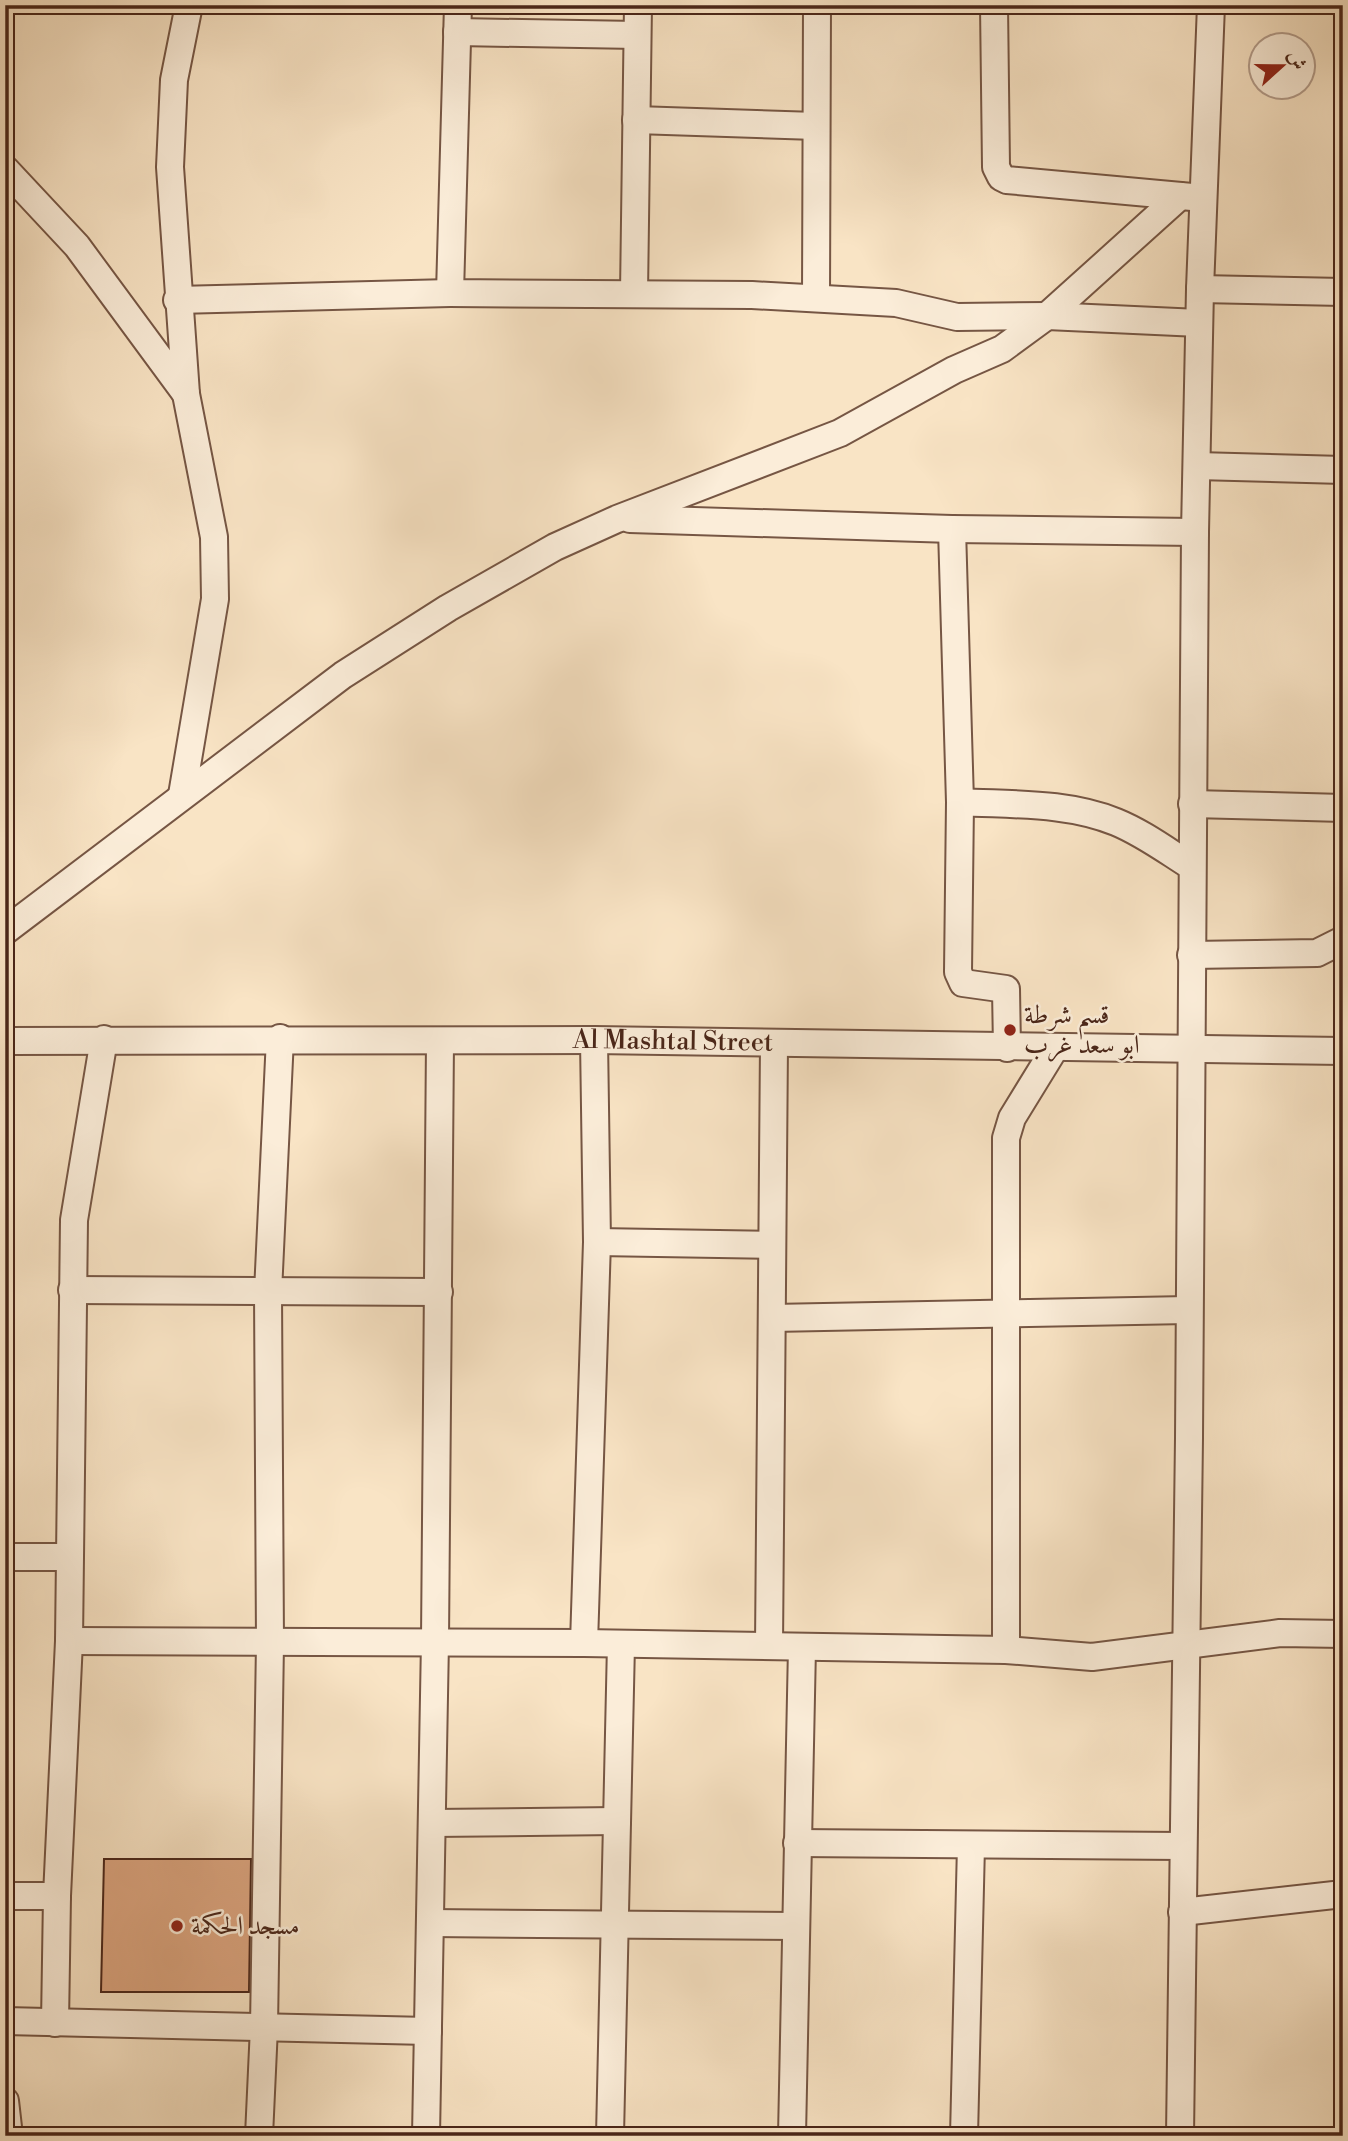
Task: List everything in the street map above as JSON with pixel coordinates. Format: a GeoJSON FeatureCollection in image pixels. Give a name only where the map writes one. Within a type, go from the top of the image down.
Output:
{"type":"FeatureCollection","features":[{"type":"Feature","properties":{"kind":"street"},"geometry":{"type":"LineString","coordinates":[[182,796],[215,599],[214,537],[186,394],[177,300],[170,167],[174,80],[189,5]]}},
{"type":"Feature","properties":{"kind":"street"},"geometry":{"type":"LineString","coordinates":[[450,293],[458,5]]}},
{"type":"Feature","properties":{"kind":"street"},"geometry":{"type":"LineString","coordinates":[[634,293],[638,5]]}},
{"type":"Feature","properties":{"kind":"street"},"geometry":{"type":"LineString","coordinates":[[816,298],[817,5]]}},
{"type":"Feature","properties":{"kind":"street"},"geometry":{"type":"LineString","coordinates":[[994,5],[996,167],[1001,177],[1007,180],[1192,197]]}},
{"type":"Feature","properties":{"kind":"street"},"geometry":{"type":"LineString","coordinates":[[1180,2136],[1192,1050],[1191,866],[1200,289],[1192,197],[1211,5]]}},
{"type":"Feature","properties":{"kind":"street"},"geometry":{"type":"LineString","coordinates":[[457,32],[637,35]]}},
{"type":"Feature","properties":{"kind":"street"},"geometry":{"type":"LineString","coordinates":[[636,120],[816,126]]}},
{"type":"Feature","properties":{"kind":"street"},"geometry":{"type":"LineString","coordinates":[[5,169],[78,246],[186,394]]}},
{"type":"Feature","properties":{"kind":"street"},"geometry":{"type":"LineString","coordinates":[[5,931],[343,675],[437,615],[555,547],[617,519],[840,433],[954,370],[1002,349],[1047,316],[1192,197]]}},
{"type":"Feature","properties":{"kind":"street"},"geometry":{"type":"LineString","coordinates":[[1200,289],[1343,292]]}},
{"type":"Feature","properties":{"kind":"street"},"geometry":{"type":"LineString","coordinates":[[177,300],[450,293],[634,293],[896,303],[957,317],[1047,316],[1199,323]]}},
{"type":"Feature","properties":{"kind":"street"},"geometry":{"type":"LineString","coordinates":[[1197,466],[1343,470]]}},
{"type":"Feature","properties":{"kind":"street"},"geometry":{"type":"LineString","coordinates":[[617,519],[952,529],[1195,532]]}},
{"type":"Feature","properties":{"kind":"street"},"geometry":{"type":"LineString","coordinates":[[952,529],[960,802],[959,979],[963,983],[1006,989],[1007,1048]]}},
{"type":"Feature","properties":{"kind":"street"},"geometry":{"type":"LineString","coordinates":[[960,802],[1066,808],[1093,814],[1137,833],[1191,866]]}},
{"type":"Feature","properties":{"kind":"street"},"geometry":{"type":"LineString","coordinates":[[1192,804],[1343,808]]}},
{"type":"Feature","properties":{"kind":"street"},"geometry":{"type":"LineString","coordinates":[[1191,955],[1317,953],[1343,940]]}},
{"type":"Feature","properties":{"kind":"street"},"geometry":{"type":"LineString","coordinates":[[259,2136],[264,2027],[270,1643],[268,1292],[280,1038]]}},
{"type":"Feature","properties":{"kind":"street","name":"Al Mashtal Street"},"geometry":{"type":"LineString","coordinates":[[5,1041],[280,1038],[594,1040],[1343,1051]]}},
{"type":"Feature","properties":{"kind":"street"},"geometry":{"type":"LineString","coordinates":[[55,2023],[57,1896],[69,1641],[74,1220],[104,1039]]}},
{"type":"Feature","properties":{"kind":"street"},"geometry":{"type":"LineString","coordinates":[[584,1643],[597,1242],[594,1040]]}},
{"type":"Feature","properties":{"kind":"street"},"geometry":{"type":"LineString","coordinates":[[426,2136],[435,1641],[440,1041]]}},
{"type":"Feature","properties":{"kind":"street"},"geometry":{"type":"LineString","coordinates":[[769,1646],[774,1044]]}},
{"type":"Feature","properties":{"kind":"street"},"geometry":{"type":"LineString","coordinates":[[1006,1650],[1006,1138],[1012,1118],[1055,1048]]}},
{"type":"Feature","properties":{"kind":"street"},"geometry":{"type":"LineString","coordinates":[[597,1242],[772,1245]]}},
{"type":"Feature","properties":{"kind":"street"},"geometry":{"type":"LineString","coordinates":[[72,1290],[439,1292]]}},
{"type":"Feature","properties":{"kind":"street"},"geometry":{"type":"LineString","coordinates":[[772,1318],[1188,1310]]}},
{"type":"Feature","properties":{"kind":"street"},"geometry":{"type":"LineString","coordinates":[[5,1557],[69,1557]]}},
{"type":"Feature","properties":{"kind":"street"},"geometry":{"type":"LineString","coordinates":[[69,1641],[584,1643],[1006,1650],[1092,1657],[1280,1633],[1343,1634]]}},
{"type":"Feature","properties":{"kind":"street"},"geometry":{"type":"LineString","coordinates":[[610,2136],[621,1644]]}},
{"type":"Feature","properties":{"kind":"street"},"geometry":{"type":"LineString","coordinates":[[792,2136],[802,1647]]}},
{"type":"Feature","properties":{"kind":"street"},"geometry":{"type":"LineString","coordinates":[[432,1823],[617,1821]]}},
{"type":"Feature","properties":{"kind":"street"},"geometry":{"type":"LineString","coordinates":[[797,1843],[1183,1846]]}},
{"type":"Feature","properties":{"kind":"street"},"geometry":{"type":"LineString","coordinates":[[964,2136],[971,1844]]}},
{"type":"Feature","properties":{"kind":"street"},"geometry":{"type":"LineString","coordinates":[[1182,1912],[1343,1894]]}},
{"type":"Feature","properties":{"kind":"street"},"geometry":{"type":"LineString","coordinates":[[5,1896],[57,1896]]}},
{"type":"Feature","properties":{"kind":"street"},"geometry":{"type":"LineString","coordinates":[[430,1923],[796,1926]]}},
{"type":"Feature","properties":{"kind":"street"},"geometry":{"type":"LineString","coordinates":[[5,2021],[428,2031]]}},
{"type":"Feature","properties":{"kind":"street"},"geometry":{"type":"LineString","coordinates":[[5,2101],[9,2136]]}},
{"type":"Feature","properties":{"kind":"building","name":"مسجد الحكمة"},"geometry":{"type":"Polygon","coordinates":[[[104,1859],[251,1859],[249,1992],[101,1992],[104,1859]]]}},
{"type":"Feature","properties":{"kind":"place","name":"قسم شرطة ابو سعد غرب"},"geometry":{"type":"Point","coordinates":[1010,1030]}},
{"type":"Feature","properties":{"kind":"place","name":"مسجد الحكمة"},"geometry":{"type":"Point","coordinates":[177,1926]}}]}
